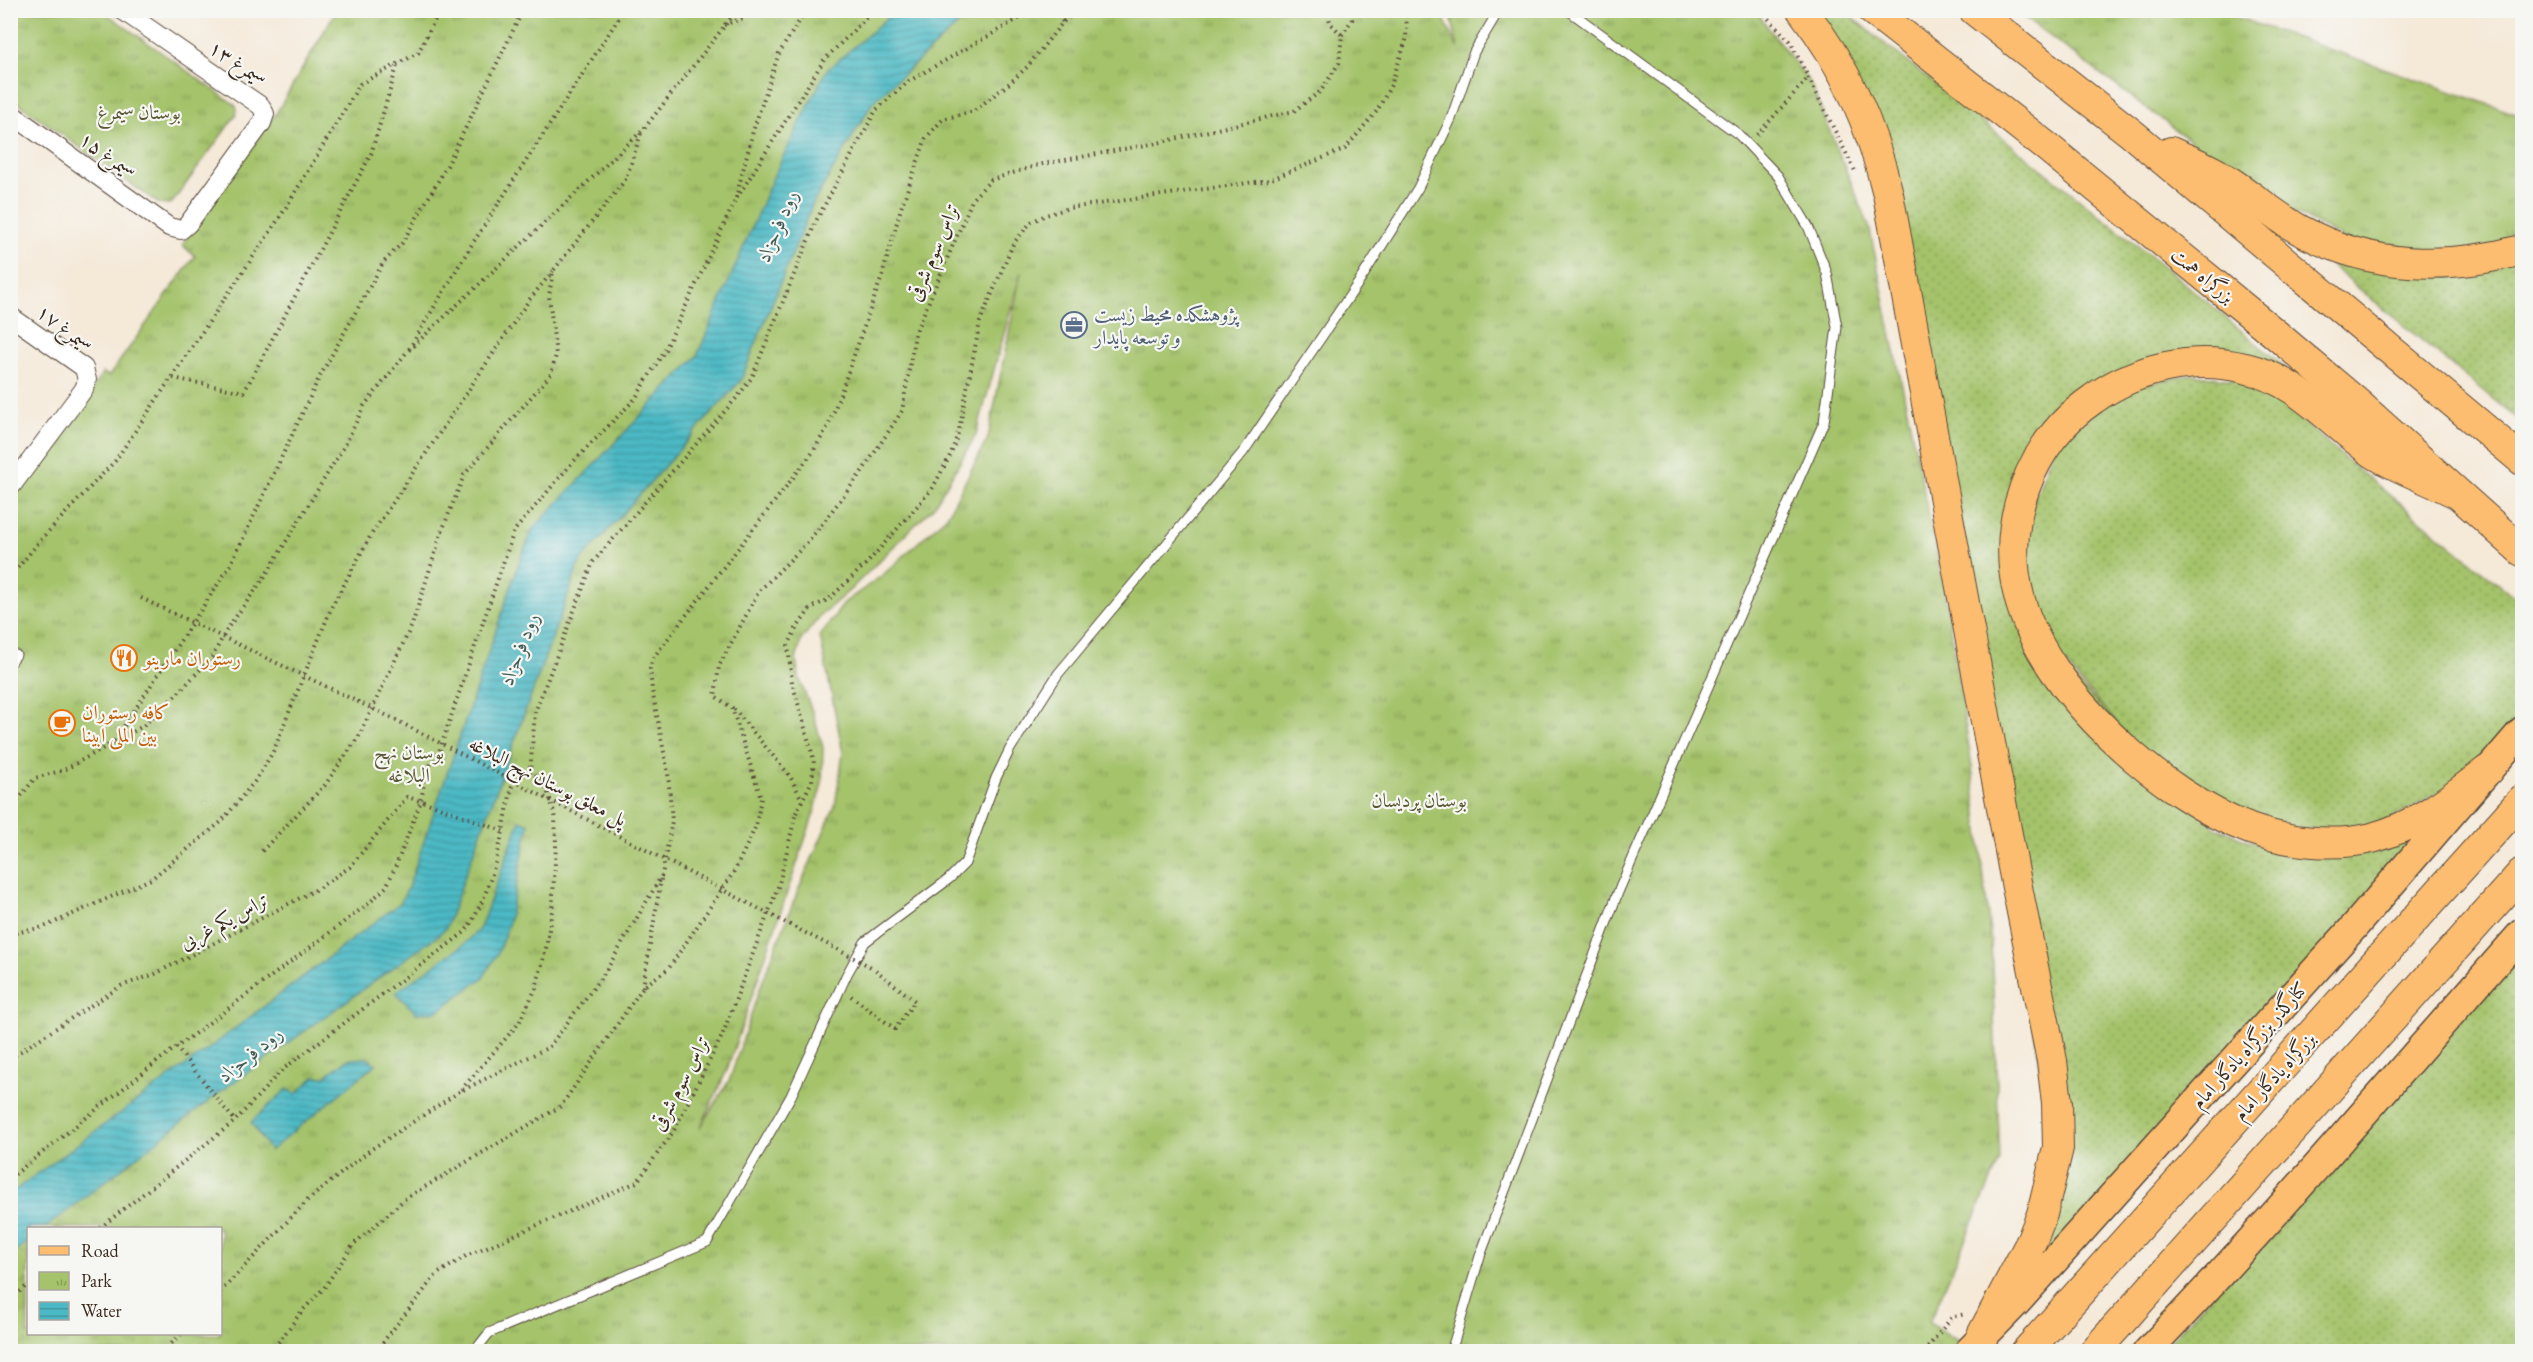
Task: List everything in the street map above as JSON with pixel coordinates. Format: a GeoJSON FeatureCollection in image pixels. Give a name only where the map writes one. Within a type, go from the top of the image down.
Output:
{"type":"FeatureCollection","features":[{"type":"Feature","properties":{"kind":"highway"},"geometry":{"type":"LineString","coordinates":[[1802,10],[1827,42],[1855,94],[1875,148],[1888,194],[1980,693],[2053,1071],[2057,1103],[2058,1148],[2048,1193],[2032,1240],[1974,1333]]}},
{"type":"Feature","properties":{"kind":"highway","name":"بزرگراه همت"},"geometry":{"type":"LineString","coordinates":[[1872,10],[2047,147],[2273,332],[2357,403],[2523,551]]}},
{"type":"Feature","properties":{"kind":"highway"},"geometry":{"type":"LineString","coordinates":[[1974,10],[2131,133],[2523,460]]}},
{"type":"Feature","properties":{"kind":"highway"},"geometry":{"type":"LineString","coordinates":[[2131,133],[2223,177],[2300,230],[2370,256],[2397,262],[2442,264],[2468,262],[2523,250]]}},
{"type":"Feature","properties":{"kind":"highway"},"geometry":{"type":"LineString","coordinates":[[2456,493],[2370,451],[2310,401],[2277,380],[2246,368],[2211,363],[2174,366],[2140,374],[2114,384],[2082,406],[2060,428],[2040,455],[2026,483],[2013,540],[2014,571],[2021,602],[2034,634],[2057,672],[2088,712],[2123,748],[2161,778],[2201,805],[2251,829],[2292,840],[2319,842],[2370,838],[2402,828],[2430,814],[2488,770]]}},
{"type":"Feature","properties":{"kind":"highway","name":"بزرگراه یادگار امام"},"geometry":{"type":"LineString","coordinates":[[2026,1352],[2523,800]]}},
{"type":"Feature","properties":{"kind":"highway"},"geometry":{"type":"LineString","coordinates":[[2094,1352],[2523,873]]}},
{"type":"Feature","properties":{"kind":"main road","name":"کنارگذر بزرگراه یادگار امام"},"geometry":{"type":"LineString","coordinates":[[1974,1333],[1997,1323],[2017,1302],[2326,959],[2523,731]]}},
{"type":"Feature","properties":{"kind":"main road"},"geometry":{"type":"LineString","coordinates":[[2147,1352],[2369,1109],[2523,933]]}},
{"type":"Feature","properties":{"kind":"street","name":"سیمرغ ۱۳"},"geometry":{"type":"LineString","coordinates":[[122,10],[261,106],[266,114],[262,123],[195,215],[181,230]]}},
{"type":"Feature","properties":{"kind":"street","name":"سیمرغ ۱۵"},"geometry":{"type":"LineString","coordinates":[[10,113],[169,227],[181,230]]}},
{"type":"Feature","properties":{"kind":"street","name":"سیمرغ ۱۷"},"geometry":{"type":"LineString","coordinates":[[10,316],[84,368],[87,380],[84,389],[10,488]]}},
{"type":"Feature","properties":{"kind":"lane"},"geometry":{"type":"LineString","coordinates":[[474,1352],[489,1333],[706,1242],[791,1096],[840,989],[865,942],[950,879],[965,863],[996,778],[1010,749],[1058,675],[1244,451],[1359,282],[1418,188],[1451,119],[1474,52],[1499,10]]}},
{"type":"Feature","properties":{"kind":"lane"},"geometry":{"type":"LineString","coordinates":[[1451,1352],[1480,1256],[1618,890],[1824,422],[1837,327],[1827,273],[1808,226],[1778,176],[1738,134],[1568,10]]}},
{"type":"Feature","properties":{"kind":"path"},"geometry":{"type":"LineString","coordinates":[[10,577],[45,534],[115,461],[282,214],[360,84],[418,52],[440,10]]}},
{"type":"Feature","properties":{"kind":"path"},"geometry":{"type":"LineString","coordinates":[[113,744],[230,566],[319,378],[383,263],[402,243],[442,176],[523,10]]}},
{"type":"Feature","properties":{"kind":"path"},"geometry":{"type":"LineString","coordinates":[[10,810],[35,778],[64,770],[143,726],[212,657],[229,626],[264,579],[346,442],[364,406],[406,353],[469,249],[624,10]]}},
{"type":"Feature","properties":{"kind":"path"},"geometry":{"type":"LineString","coordinates":[[406,353],[643,130],[737,10]]}},
{"type":"Feature","properties":{"kind":"path"},"geometry":{"type":"LineString","coordinates":[[723,26],[765,10]]}},
{"type":"Feature","properties":{"kind":"path"},"geometry":{"type":"LineString","coordinates":[[735,201],[753,131],[780,53],[804,14],[803,10]]}},
{"type":"Feature","properties":{"kind":"path"},"geometry":{"type":"LineString","coordinates":[[10,1179],[176,1048],[368,904],[386,887],[421,801],[426,771],[439,752],[514,531],[572,463],[635,399],[666,348],[735,201],[824,60],[874,10]]}},
{"type":"Feature","properties":{"kind":"path"},"geometry":{"type":"LineString","coordinates":[[530,773],[536,712],[593,562],[739,395],[752,377],[816,220],[876,110],[909,81],[1034,10]]}},
{"type":"Feature","properties":{"kind":"path"},"geometry":{"type":"LineString","coordinates":[[1056,10],[1064,22]]}},
{"type":"Feature","properties":{"kind":"path"},"geometry":{"type":"LineString","coordinates":[[643,987],[672,821],[668,773],[651,690],[650,669],[653,658],[813,452],[829,424],[882,276],[901,208],[926,138],[943,119],[974,111],[1011,82],[1027,67],[1064,22],[1078,10]]}},
{"type":"Feature","properties":{"kind":"path"},"geometry":{"type":"LineString","coordinates":[[1326,10],[1331,24],[1342,35],[1352,20],[1351,10]]}},
{"type":"Feature","properties":{"kind":"path"},"geometry":{"type":"LineString","coordinates":[[796,813],[812,781],[814,760],[792,682],[788,646],[796,629],[811,608],[829,599],[869,561],[932,489],[951,454],[958,430],[980,322],[1013,244],[1023,230],[1046,215],[1069,208],[1269,180],[1345,149],[1377,111],[1391,85],[1406,40],[1407,10]]}},
{"type":"Feature","properties":{"kind":"path"},"geometry":{"type":"LineString","coordinates":[[1760,10],[1790,41],[1858,178]]}},
{"type":"Feature","properties":{"kind":"path","name":"تراس سوم شرقی"},"geometry":{"type":"LineString","coordinates":[[375,1352],[437,1274],[466,1256],[637,1182],[673,1131],[722,1036],[779,884],[796,813],[803,798],[790,776],[732,708],[716,696],[719,666],[759,591],[808,542],[861,473],[902,411],[915,334],[973,198],[991,180],[1038,165],[1162,142],[1294,111],[1321,91],[1340,63],[1342,35]]}},
{"type":"Feature","properties":{"kind":"path"},"geometry":{"type":"LineString","coordinates":[[173,378],[244,392],[371,154],[398,63]]}},
{"type":"Feature","properties":{"kind":"path"},"geometry":{"type":"LineString","coordinates":[[1748,145],[1808,78]]}},
{"type":"Feature","properties":{"kind":"path"},"geometry":{"type":"LineString","coordinates":[[10,934],[44,927],[151,879],[221,822],[255,781],[273,752],[332,606],[371,535],[529,300],[626,179],[643,130]]}},
{"type":"Feature","properties":{"kind":"path"},"geometry":{"type":"LineString","coordinates":[[262,851],[325,785],[359,736],[412,625],[442,531],[464,475],[551,374],[556,355],[549,296],[553,271]]}},
{"type":"Feature","properties":{"kind":"path","name":"پل معلق بوستان نهج البلاغه"},"geometry":{"type":"LineString","coordinates":[[141,598],[412,728],[873,968],[915,1001],[895,1029],[840,989]]}},
{"type":"Feature","properties":{"kind":"path","name":"تراس سوم شرقی"},"geometry":{"type":"LineString","coordinates":[[271,1352],[302,1311],[324,1288],[353,1245],[406,1198],[561,1106],[643,987],[669,968],[735,870],[756,826],[761,798],[732,708]]}},
{"type":"Feature","properties":{"kind":"path"},"geometry":{"type":"LineString","coordinates":[[101,1227],[235,1121],[282,1070],[465,932],[474,920],[489,880],[503,831],[512,786],[520,775],[530,773],[544,780],[555,815],[552,900],[546,948],[536,988],[519,1023],[459,1092]]}},
{"type":"Feature","properties":{"kind":"path","name":"تراس یکم غربی"},"geometry":{"type":"LineString","coordinates":[[10,1058],[121,986],[155,974],[317,889],[350,867],[407,797],[421,801]]}},
{"type":"Feature","properties":{"kind":"path"},"geometry":{"type":"LineString","coordinates":[[421,801],[503,831]]}},
{"type":"Feature","properties":{"kind":"path"},"geometry":{"type":"LineString","coordinates":[[222,1290],[308,1200],[370,1150],[459,1092],[549,1047],[606,970],[662,875]]}},
{"type":"Feature","properties":{"kind":"path"},"geometry":{"type":"LineString","coordinates":[[176,1048],[235,1121]]}},
{"type":"Feature","properties":{"kind":"path"},"geometry":{"type":"LineString","coordinates":[[10,1299],[27,1286]]}},
{"type":"Feature","properties":{"kind":"path"},"geometry":{"type":"LineString","coordinates":[[1924,1352],[1952,1317],[1974,1333]]}},
{"type":"Feature","properties":{"kind":"path"},"geometry":{"type":"LineString","coordinates":[[162,1352],[180,1335]]}},
{"type":"Feature","properties":{"kind":"green space"},"geometry":{"type":"Polygon","coordinates":[[[1440,10],[1458,49],[1450,11],[1755,10],[1810,83],[1869,226],[1943,584],[1972,767],[1991,944],[2000,1160],[1929,1323],[1975,1351],[11,1352],[11,499],[103,373],[109,376],[195,256],[182,245],[277,112],[336,11],[1440,10]],[[1021,272],[976,435],[934,506],[850,590],[821,615],[801,640],[796,660],[799,678],[823,747],[822,783],[815,810],[727,1070],[700,1128],[730,1079],[758,993],[797,893],[835,806],[843,753],[820,636],[845,602],[884,574],[947,516],[988,438],[1021,272]]]}},
{"type":"Feature","properties":{"kind":"green space","name":"بوستان سیمرغ"},"geometry":{"type":"Polygon","coordinates":[[[11,11],[103,11],[237,108],[236,115],[172,203],[165,205],[158,203],[11,98],[11,11]]]}},
{"type":"Feature","properties":{"kind":"green space"},"geometry":{"type":"Polygon","coordinates":[[[1814,11],[1844,11],[2182,281],[2330,405],[2202,356],[2041,438],[2019,621],[2215,827],[2277,852],[2342,856],[2437,819],[2003,1306],[2060,1187],[1910,267],[1814,11]]]}},
{"type":"Feature","properties":{"kind":"green space"},"geometry":{"type":"Polygon","coordinates":[[[2016,11],[2219,11],[2522,116],[2522,241],[2439,256],[2355,244],[2270,200],[2016,11]]]}},
{"type":"Feature","properties":{"kind":"green space"},"geometry":{"type":"Polygon","coordinates":[[[2294,235],[2522,257],[2522,423],[2294,235]]]}},
{"type":"Feature","properties":{"kind":"green space"},"geometry":{"type":"Polygon","coordinates":[[[2192,374],[2260,384],[2350,463],[2522,603],[2522,716],[2464,779],[2377,826],[2292,830],[2219,803],[2137,746],[2060,658],[2030,597],[2022,534],[2055,444],[2122,390],[2192,374]]]}},
{"type":"Feature","properties":{"kind":"green space"},"geometry":{"type":"Polygon","coordinates":[[[2522,942],[2522,1351],[2161,1352],[2522,942]]]}},
{"type":"Feature","properties":{"kind":"water","name":"رود فرحزاد"},"geometry":{"type":"Polygon","coordinates":[[[895,11],[973,11],[873,102],[813,203],[741,380],[580,562],[446,928],[227,1087],[46,1227],[27,1227],[27,1243],[11,1256],[11,1193],[212,1046],[401,902],[409,885],[520,560],[533,529],[697,356],[774,175],[826,71],[895,11]]]}},
{"type":"Feature","properties":{"kind":"water"},"geometry":{"type":"Polygon","coordinates":[[[520,820],[529,824],[508,925],[498,953],[483,978],[438,1011],[416,1013],[396,992],[464,944],[480,928],[520,820]]]}},
{"type":"Feature","properties":{"kind":"water"},"geometry":{"type":"Polygon","coordinates":[[[367,1058],[376,1064],[270,1151],[251,1122],[287,1089],[296,1094],[314,1077],[324,1077],[348,1059],[367,1058]]]}},
{"type":"Feature","properties":{"kind":"place","name":"پژوهشکده محیط زیست و توسعه پایدار"},"geometry":{"type":"Point","coordinates":[1074,325]}},
{"type":"Feature","properties":{"kind":"place","name":"رستوران مارینو"},"geometry":{"type":"Point","coordinates":[124,658]}},
{"type":"Feature","properties":{"kind":"place","name":"کافه رستوران بین الملی ابینا"},"geometry":{"type":"Point","coordinates":[62,723]}},
{"type":"Feature","properties":{"kind":"park label","name":"بوستان نهج البلاغه"},"geometry":{"type":"Point","coordinates":[409,764]}},
{"type":"Feature","properties":{"kind":"park label","name":"بوستان پردیسان"},"geometry":{"type":"Point","coordinates":[1419,800]}}]}
